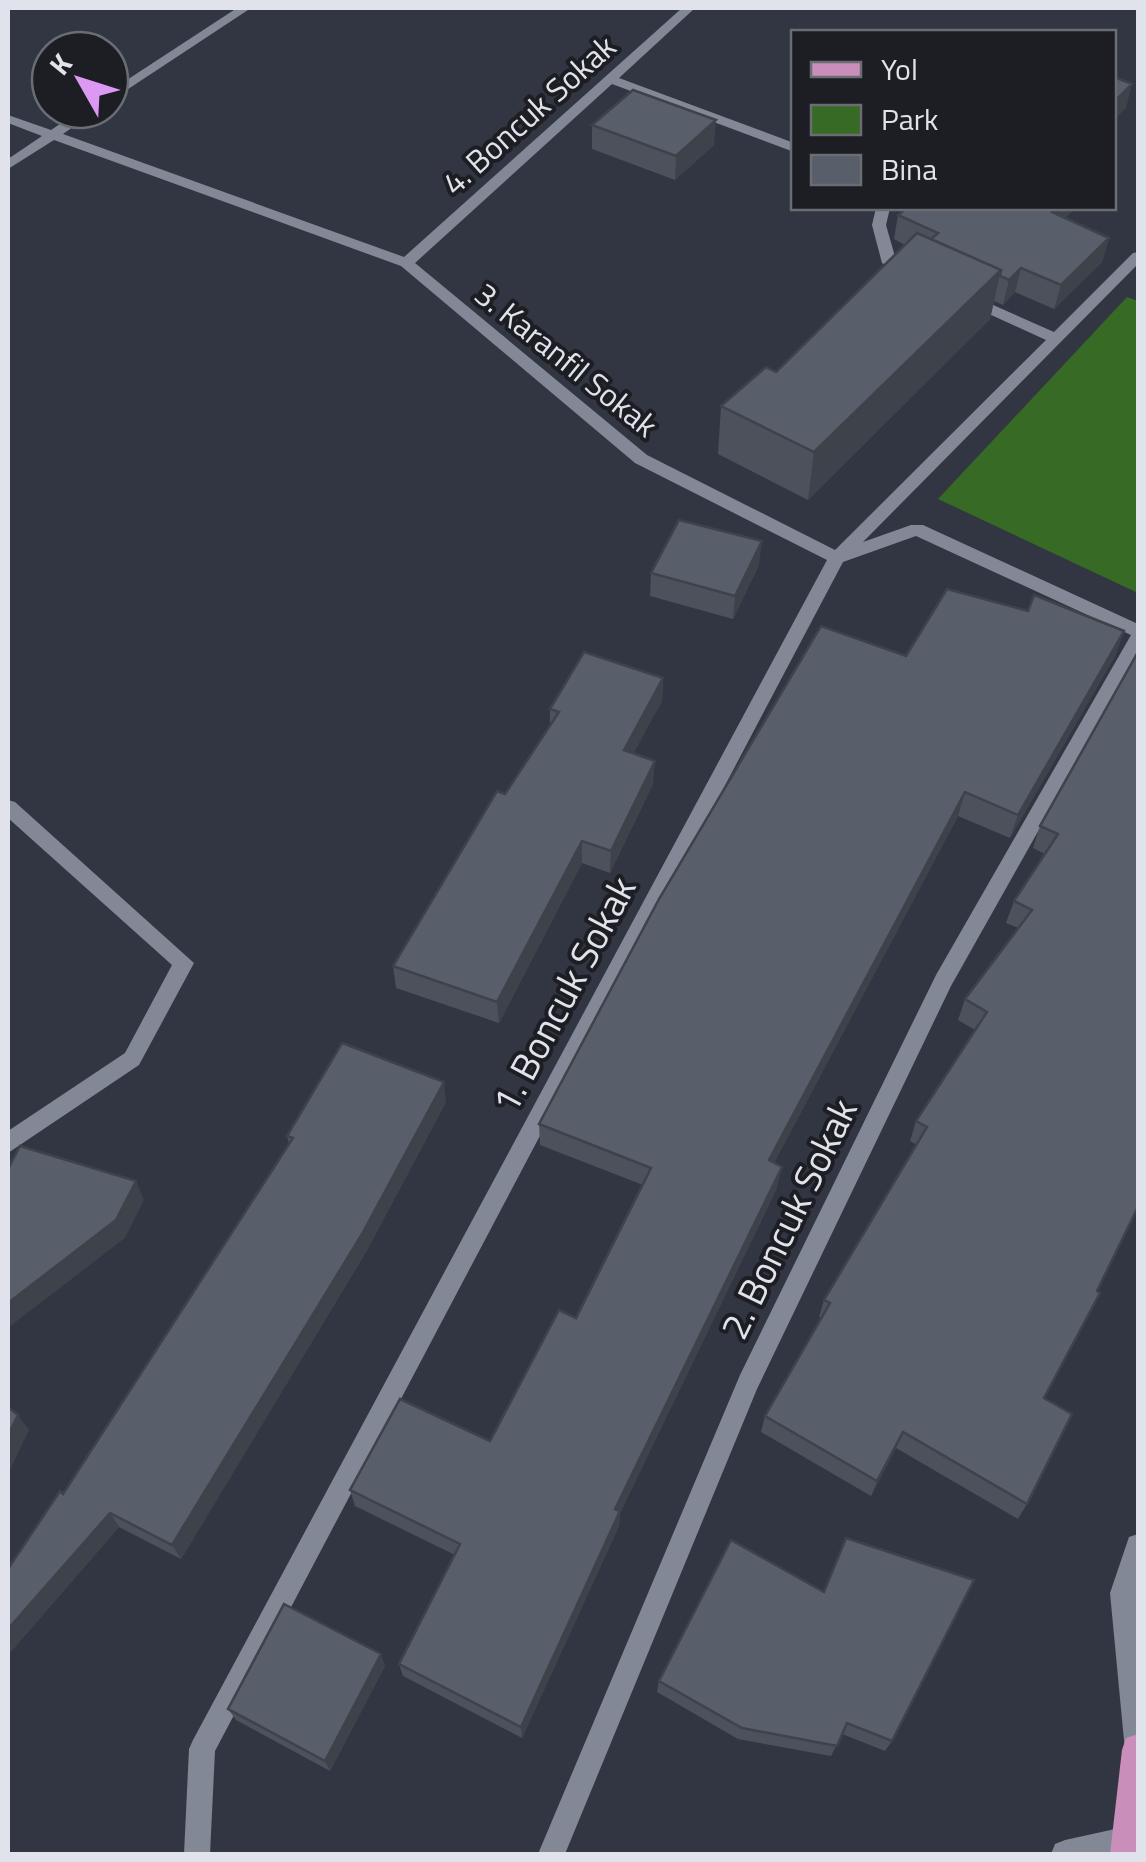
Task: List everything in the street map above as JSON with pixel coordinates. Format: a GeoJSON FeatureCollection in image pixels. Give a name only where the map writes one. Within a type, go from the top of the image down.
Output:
{"type":"FeatureCollection","features":[{"type":"Feature","properties":{"kind":"main road"},"geometry":{"type":"LineString","coordinates":[[1131,1843],[1138,1750]]}},
{"type":"Feature","properties":{"kind":"street"},"geometry":{"type":"LineString","coordinates":[[130,83],[245,8]]}},
{"type":"Feature","properties":{"kind":"street","name":"4. Boncuk Sokak"},"geometry":{"type":"LineString","coordinates":[[406,263],[688,8]]}},
{"type":"Feature","properties":{"kind":"street"},"geometry":{"type":"LineString","coordinates":[[610,79],[791,147]]}},
{"type":"Feature","properties":{"kind":"street","name":"3. Karanfil Sokak"},"geometry":{"type":"LineString","coordinates":[[8,119],[406,263],[641,459],[837,558]]}},
{"type":"Feature","properties":{"kind":"street"},"geometry":{"type":"LineString","coordinates":[[8,165],[60,130]]}},
{"type":"Feature","properties":{"kind":"street"},"geometry":{"type":"LineString","coordinates":[[883,210],[879,225],[889,263],[922,278]]}},
{"type":"Feature","properties":{"kind":"street","name":"1. Boncuk Sokak"},"geometry":{"type":"LineString","coordinates":[[197,1854],[202,1749],[837,558],[1055,338],[1134,268]]}},
{"type":"Feature","properties":{"kind":"street"},"geometry":{"type":"LineString","coordinates":[[956,293],[1055,338]]}},
{"type":"Feature","properties":{"kind":"street"},"geometry":{"type":"LineString","coordinates":[[837,558],[917,529],[1138,630]]}},
{"type":"Feature","properties":{"kind":"street","name":"2. Boncuk Sokak"},"geometry":{"type":"LineString","coordinates":[[552,1854],[748,1384],[782,1313],[943,980],[1138,639]]}},
{"type":"Feature","properties":{"kind":"street"},"geometry":{"type":"LineString","coordinates":[[8,807],[184,963],[132,1059],[8,1143]]}},
{"type":"Feature","properties":{"kind":"street"},"geometry":{"type":"LineString","coordinates":[[1138,1546],[1123,1593],[1138,1750]]}},
{"type":"Feature","properties":{"kind":"street"},"geometry":{"type":"LineString","coordinates":[[1065,1854],[1131,1843]]}},
{"type":"Feature","properties":{"kind":"green space"},"geometry":{"type":"Polygon","coordinates":[[[1127,297],[1138,301],[1138,593],[938,499],[1127,297]]]}},
{"type":"Feature","properties":{"kind":"building"},"geometry":{"type":"Polygon","coordinates":[[[1116,78],[1132,84],[1116,100],[1116,78]]]}},
{"type":"Feature","properties":{"kind":"building"},"geometry":{"type":"Polygon","coordinates":[[[633,90],[716,120],[676,156],[592,125],[633,90]]]}},
{"type":"Feature","properties":{"kind":"building"},"geometry":{"type":"Polygon","coordinates":[[[904,210],[1054,210],[1109,238],[1061,285],[1021,268],[1009,280],[1000,276],[1001,270],[931,239],[938,233],[898,215],[904,210]]]}},
{"type":"Feature","properties":{"kind":"building"},"geometry":{"type":"Polygon","coordinates":[[[917,233],[1001,270],[814,452],[721,406],[766,367],[776,372],[917,233]]]}},
{"type":"Feature","properties":{"kind":"building"},"geometry":{"type":"Polygon","coordinates":[[[679,520],[762,541],[735,596],[651,573],[679,520]]]}},
{"type":"Feature","properties":{"kind":"building"},"geometry":{"type":"Polygon","coordinates":[[[947,589],[1028,611],[1034,595],[1124,631],[1018,815],[965,792],[769,1160],[782,1167],[615,1509],[620,1511],[521,1727],[399,1664],[460,1544],[350,1490],[400,1399],[490,1441],[559,1310],[576,1318],[651,1168],[539,1124],[659,899],[821,626],[906,656],[947,589]]]}},
{"type":"Feature","properties":{"kind":"building"},"geometry":{"type":"Polygon","coordinates":[[[584,652],[663,678],[624,750],[655,761],[611,851],[582,841],[497,1002],[393,966],[497,791],[505,794],[559,712],[550,709],[584,652]]]}},
{"type":"Feature","properties":{"kind":"building"},"geometry":{"type":"Polygon","coordinates":[[[1138,652],[1138,1207],[1097,1291],[1100,1293],[1044,1398],[1072,1414],[1027,1504],[903,1432],[877,1481],[765,1416],[830,1303],[824,1300],[927,1127],[916,1121],[987,1012],[965,999],[1032,910],[1014,901],[1058,834],[1040,826],[1138,652]]]}},
{"type":"Feature","properties":{"kind":"building"},"geometry":{"type":"Polygon","coordinates":[[[342,1043],[444,1082],[362,1234],[172,1545],[110,1513],[8,1629],[8,1569],[60,1491],[63,1494],[293,1138],[287,1136],[342,1043]]]}},
{"type":"Feature","properties":{"kind":"building"},"geometry":{"type":"Polygon","coordinates":[[[20,1146],[136,1181],[116,1220],[8,1303],[8,1169],[20,1146]]]}},
{"type":"Feature","properties":{"kind":"building"},"geometry":{"type":"Polygon","coordinates":[[[8,1407],[18,1415],[8,1435],[8,1407]]]}},
{"type":"Feature","properties":{"kind":"building"},"geometry":{"type":"Polygon","coordinates":[[[846,1538],[974,1580],[892,1741],[847,1723],[837,1746],[742,1728],[659,1681],[731,1540],[824,1592],[846,1538]]]}},
{"type":"Feature","properties":{"kind":"building"},"geometry":{"type":"Polygon","coordinates":[[[284,1604],[381,1654],[325,1761],[228,1709],[284,1604]]]}}]}
